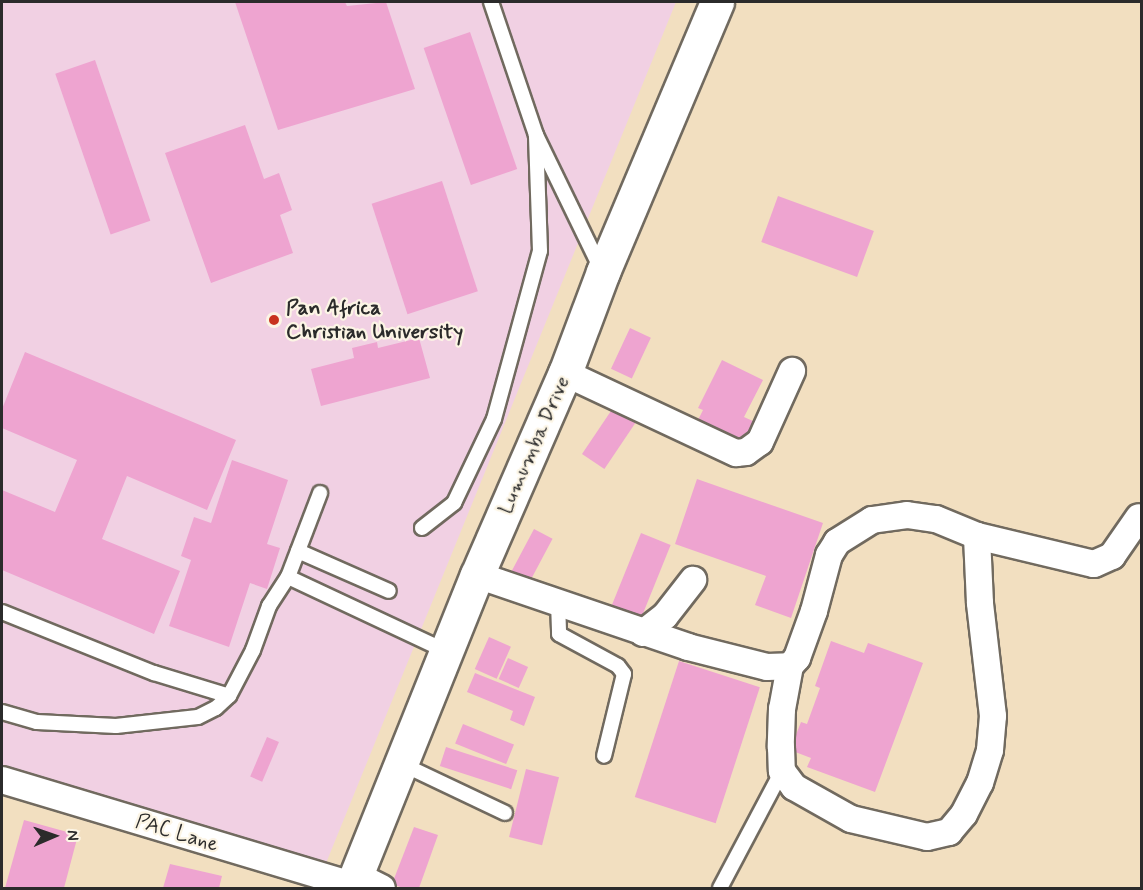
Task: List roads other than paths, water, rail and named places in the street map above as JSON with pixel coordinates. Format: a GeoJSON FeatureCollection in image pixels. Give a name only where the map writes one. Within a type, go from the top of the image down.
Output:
{"type":"FeatureCollection","features":[{"type":"Feature","properties":{"kind":"street","name":"Lumumba Drive"},"geometry":{"type":"LineString","coordinates":[[360,884],[402,764],[449,652],[477,575],[565,373],[603,272],[717,2]]}},
{"type":"Feature","properties":{"kind":"street"},"geometry":{"type":"LineString","coordinates":[[565,373],[736,453],[746,452],[760,442],[792,371]]}},
{"type":"Feature","properties":{"kind":"street"},"geometry":{"type":"LineString","coordinates":[[977,536],[980,603],[993,716],[991,739],[980,783],[964,813],[949,832],[927,837],[851,819],[794,787],[782,771],[782,709],[790,666],[814,611],[829,555],[837,542],[851,530],[872,520],[907,515],[936,519],[977,536],[1094,564],[1112,556],[1139,517]]}},
{"type":"Feature","properties":{"kind":"street"},"geometry":{"type":"LineString","coordinates":[[477,575],[643,633],[767,667],[790,666]]}},
{"type":"Feature","properties":{"kind":"street"},"geometry":{"type":"LineString","coordinates":[[643,633],[665,616],[693,580]]}},
{"type":"Feature","properties":{"kind":"street","name":"PAC Lane"},"geometry":{"type":"LineString","coordinates":[[2,780],[360,884]]}},
{"type":"Feature","properties":{"kind":"lane"},"geometry":{"type":"LineString","coordinates":[[491,2],[536,135],[603,272]]}},
{"type":"Feature","properties":{"kind":"lane"},"geometry":{"type":"LineString","coordinates":[[422,528],[454,502],[494,418],[540,251],[536,135]]}},
{"type":"Feature","properties":{"kind":"lane"},"geometry":{"type":"LineString","coordinates":[[2,712],[37,722],[116,726],[198,717],[229,696],[269,606],[288,577],[320,493]]}},
{"type":"Feature","properties":{"kind":"lane"},"geometry":{"type":"LineString","coordinates":[[298,551],[389,591]]}},
{"type":"Feature","properties":{"kind":"lane"},"geometry":{"type":"LineString","coordinates":[[288,577],[449,652]]}},
{"type":"Feature","properties":{"kind":"lane"},"geometry":{"type":"LineString","coordinates":[[558,602],[559,634],[618,666],[624,674],[604,756]]}},
{"type":"Feature","properties":{"kind":"lane"},"geometry":{"type":"LineString","coordinates":[[2,612],[154,673],[229,696]]}},
{"type":"Feature","properties":{"kind":"lane"},"geometry":{"type":"LineString","coordinates":[[402,764],[505,813]]}},
{"type":"Feature","properties":{"kind":"lane"},"geometry":{"type":"LineString","coordinates":[[720,888],[782,771]]}},
{"type":"Feature","properties":{"kind":"place","name":"Pan Africa Christian University"},"geometry":{"type":"Point","coordinates":[274,320]}}]}
